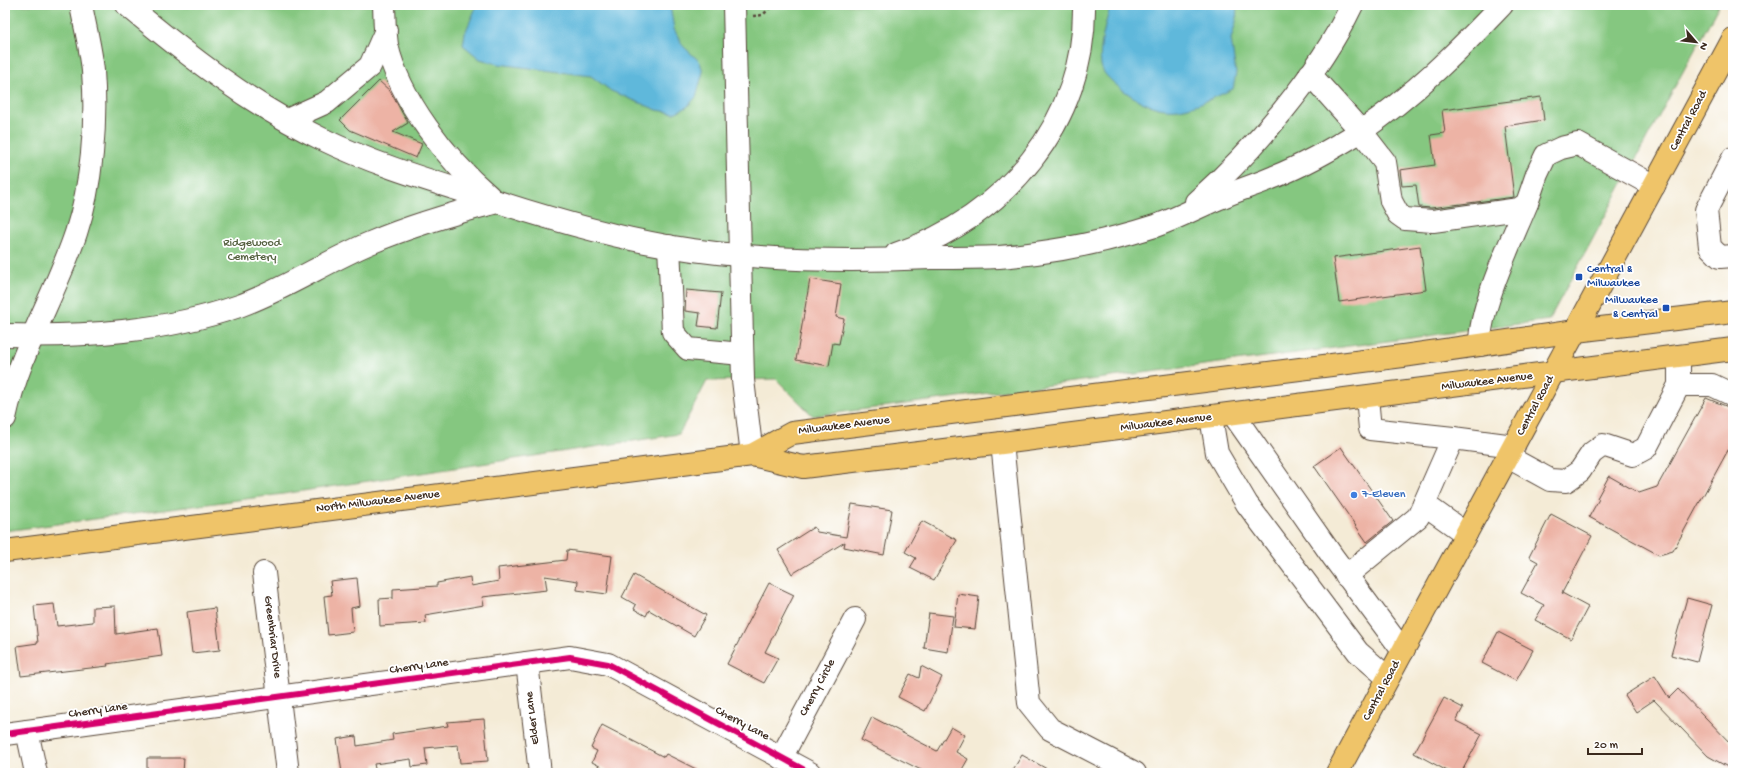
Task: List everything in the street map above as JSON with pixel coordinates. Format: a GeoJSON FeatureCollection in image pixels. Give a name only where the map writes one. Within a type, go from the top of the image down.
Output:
{"type":"FeatureCollection","features":[{"type":"Feature","properties":{"kind":"main road","name":"Central Road"},"geometry":{"type":"LineString","coordinates":[[1338,773],[1733,39]]}},
{"type":"Feature","properties":{"kind":"main road","name":"Milwaukee Avenue"},"geometry":{"type":"LineString","coordinates":[[752,455],[792,433],[1733,312]]}},
{"type":"Feature","properties":{"kind":"main road","name":"Milwaukee Avenue"},"geometry":{"type":"LineString","coordinates":[[752,455],[803,467],[1368,397],[1733,349]]}},
{"type":"Feature","properties":{"kind":"main road","name":"North Milwaukee Avenue"},"geometry":{"type":"LineString","coordinates":[[5,551],[752,455]]}},
{"type":"Feature","properties":{"kind":"street"},"geometry":{"type":"LineString","coordinates":[[5,418],[19,368],[76,235],[84,208],[92,148],[93,71],[81,5]]}},
{"type":"Feature","properties":{"kind":"street"},"geometry":{"type":"LineString","coordinates":[[127,5],[214,74],[288,120],[320,138],[398,171],[594,231],[669,246],[739,255],[876,261],[996,257],[1037,253],[1159,225],[1278,176],[1361,131],[1431,75],[1468,42],[1502,5]]}},
{"type":"Feature","properties":{"kind":"street"},"geometry":{"type":"LineString","coordinates":[[384,5],[387,45],[408,96],[449,158],[497,202]]}},
{"type":"Feature","properties":{"kind":"street"},"geometry":{"type":"LineString","coordinates":[[734,5],[743,380],[752,455]]}},
{"type":"Feature","properties":{"kind":"street"},"geometry":{"type":"LineString","coordinates":[[876,261],[912,249],[952,228],[993,200],[1027,167],[1043,146],[1058,121],[1068,97],[1077,68],[1082,40],[1084,5]]}},
{"type":"Feature","properties":{"kind":"street"},"geometry":{"type":"LineString","coordinates":[[1185,213],[1240,160],[1310,74],[1352,5]]}},
{"type":"Feature","properties":{"kind":"street"},"geometry":{"type":"LineString","coordinates":[[288,120],[327,102],[370,66],[386,30]]}},
{"type":"Feature","properties":{"kind":"street"},"geometry":{"type":"LineString","coordinates":[[1310,74],[1361,131],[1386,162],[1392,201],[1398,214],[1405,220],[1433,221],[1519,209],[1527,203]]}},
{"type":"Feature","properties":{"kind":"street"},"geometry":{"type":"LineString","coordinates":[[1480,345],[1480,335],[1489,299],[1527,203],[1536,174],[1546,155],[1561,148],[1578,144],[1654,186]]}},
{"type":"Feature","properties":{"kind":"street"},"geometry":{"type":"LineString","coordinates":[[1733,158],[1706,210],[1710,247],[1720,257],[1733,256]]}},
{"type":"Feature","properties":{"kind":"street"},"geometry":{"type":"LineString","coordinates":[[5,335],[32,336],[120,331],[194,320],[258,299],[370,243],[460,212],[497,202]]}},
{"type":"Feature","properties":{"kind":"street"},"geometry":{"type":"LineString","coordinates":[[669,246],[673,332],[688,349],[742,354]]}},
{"type":"Feature","properties":{"kind":"street"},"geometry":{"type":"LineString","coordinates":[[1368,397],[1370,429],[1453,438],[1511,451],[1550,480],[1566,480],[1580,471],[1592,453],[1603,444],[1632,455],[1646,448],[1679,385],[1679,356]]}},
{"type":"Feature","properties":{"kind":"street"},"geometry":{"type":"LineString","coordinates":[[1679,385],[1712,385],[1733,395]]}},
{"type":"Feature","properties":{"kind":"street"},"geometry":{"type":"LineString","coordinates":[[1233,414],[1346,576],[1403,652]]}},
{"type":"Feature","properties":{"kind":"street"},"geometry":{"type":"LineString","coordinates":[[1210,417],[1218,453],[1247,504],[1358,652],[1388,678]]}},
{"type":"Feature","properties":{"kind":"street"},"geometry":{"type":"LineString","coordinates":[[1346,576],[1418,517],[1453,438]]}},
{"type":"Feature","properties":{"kind":"street"},"geometry":{"type":"LineString","coordinates":[[1002,443],[1029,703],[1050,728],[1135,773]]}},
{"type":"Feature","properties":{"kind":"street"},"geometry":{"type":"LineString","coordinates":[[1424,504],[1466,534]]}},
{"type":"Feature","properties":{"kind":"street","name":"Greenbriar Drive"},"geometry":{"type":"LineString","coordinates":[[264,573],[288,773]]}},
{"type":"Feature","properties":{"kind":"street","name":"Cherry Circle"},"geometry":{"type":"LineString","coordinates":[[781,758],[855,619]]}},
{"type":"Feature","properties":{"kind":"street","name":"Cherry Lane"},"geometry":{"type":"LineString","coordinates":[[5,734],[570,657],[608,664],[810,773]]}},
{"type":"Feature","properties":{"kind":"street","name":"Elder Lane"},"geometry":{"type":"LineString","coordinates":[[527,664],[540,773]]}},
{"type":"Feature","properties":{"kind":"street"},"geometry":{"type":"LineString","coordinates":[[27,731],[36,773]]}},
{"type":"Feature","properties":{"kind":"green space","name":"Ridgewood Cemetery"},"geometry":{"type":"Polygon","coordinates":[[[5,5],[1719,5],[1549,320],[813,416],[776,379],[707,381],[679,434],[283,494],[5,531],[5,5]]]}},
{"type":"Feature","properties":{"kind":"water"},"geometry":{"type":"Polygon","coordinates":[[[477,5],[670,5],[674,29],[683,46],[700,62],[703,72],[696,97],[687,107],[674,113],[657,110],[611,91],[591,76],[498,64],[480,59],[463,45],[465,33],[477,5]]]}},
{"type":"Feature","properties":{"kind":"water"},"geometry":{"type":"Polygon","coordinates":[[[1111,5],[1237,5],[1236,22],[1231,39],[1236,73],[1233,89],[1200,103],[1179,109],[1153,106],[1130,95],[1109,78],[1103,71],[1101,65],[1100,59],[1102,43],[1111,5]]]}},
{"type":"Feature","properties":{"kind":"building"},"geometry":{"type":"Polygon","coordinates":[[[379,81],[390,91],[408,123],[393,132],[422,144],[416,158],[350,130],[340,120],[379,81]]]}},
{"type":"Feature","properties":{"kind":"building"},"geometry":{"type":"Polygon","coordinates":[[[1541,97],[1544,120],[1505,126],[1514,197],[1431,208],[1419,207],[1416,185],[1402,186],[1400,170],[1435,165],[1431,135],[1445,133],[1442,110],[1541,97]]]}},
{"type":"Feature","properties":{"kind":"building"},"geometry":{"type":"Polygon","coordinates":[[[1420,246],[1426,290],[1339,302],[1333,258],[1420,246]]]}},
{"type":"Feature","properties":{"kind":"building"},"geometry":{"type":"Polygon","coordinates":[[[810,279],[841,284],[836,317],[844,319],[839,344],[833,343],[829,366],[796,360],[810,279]]]}},
{"type":"Feature","properties":{"kind":"building"},"geometry":{"type":"Polygon","coordinates":[[[686,290],[721,293],[717,328],[698,326],[700,313],[685,311],[686,290]]]}},
{"type":"Feature","properties":{"kind":"building"},"geometry":{"type":"Polygon","coordinates":[[[1706,398],[1733,409],[1733,441],[1673,551],[1659,555],[1589,517],[1609,476],[1639,493],[1657,487],[1706,398]]]}},
{"type":"Feature","properties":{"kind":"building","name":"7-Eleven"},"geometry":{"type":"Polygon","coordinates":[[[1341,447],[1393,521],[1367,542],[1314,466],[1341,447]]]}},
{"type":"Feature","properties":{"kind":"building"},"geometry":{"type":"Polygon","coordinates":[[[852,504],[892,510],[884,555],[844,547],[845,542],[792,574],[778,550],[814,527],[817,532],[846,537],[852,504]]]}},
{"type":"Feature","properties":{"kind":"building"},"geometry":{"type":"Polygon","coordinates":[[[1551,514],[1592,536],[1562,593],[1588,607],[1571,639],[1535,620],[1544,605],[1521,593],[1538,562],[1529,557],[1551,514]]]}},
{"type":"Feature","properties":{"kind":"building"},"geometry":{"type":"Polygon","coordinates":[[[922,521],[957,540],[934,580],[910,568],[916,558],[905,552],[922,521]]]}},
{"type":"Feature","properties":{"kind":"building"},"geometry":{"type":"Polygon","coordinates":[[[567,550],[612,556],[607,594],[577,590],[578,581],[545,576],[547,590],[482,597],[484,605],[425,615],[426,623],[380,626],[379,599],[393,598],[393,589],[437,586],[437,583],[470,577],[471,586],[499,581],[498,568],[566,560],[567,550]]]}},
{"type":"Feature","properties":{"kind":"building"},"geometry":{"type":"Polygon","coordinates":[[[634,575],[706,615],[694,636],[649,610],[646,616],[634,609],[636,605],[622,597],[634,575]]]}},
{"type":"Feature","properties":{"kind":"building"},"geometry":{"type":"Polygon","coordinates":[[[357,578],[360,606],[351,608],[353,632],[328,635],[324,596],[332,595],[330,581],[357,578]]]}},
{"type":"Feature","properties":{"kind":"building"},"geometry":{"type":"Polygon","coordinates":[[[769,583],[794,595],[765,652],[778,658],[764,683],[727,664],[769,583]]]}},
{"type":"Feature","properties":{"kind":"building"},"geometry":{"type":"Polygon","coordinates":[[[958,594],[979,597],[975,629],[954,627],[958,594]]]}},
{"type":"Feature","properties":{"kind":"building"},"geometry":{"type":"Polygon","coordinates":[[[1687,598],[1712,605],[1697,662],[1671,655],[1687,598]]]}},
{"type":"Feature","properties":{"kind":"building"},"geometry":{"type":"Polygon","coordinates":[[[54,604],[57,626],[93,622],[93,607],[115,606],[116,634],[158,628],[162,656],[107,664],[108,666],[21,676],[17,646],[38,643],[34,606],[54,604]]]}},
{"type":"Feature","properties":{"kind":"building"},"geometry":{"type":"Polygon","coordinates":[[[215,608],[220,650],[192,653],[187,612],[215,608]]]}},
{"type":"Feature","properties":{"kind":"building"},"geometry":{"type":"Polygon","coordinates":[[[929,613],[953,616],[948,652],[924,648],[929,613]]]}},
{"type":"Feature","properties":{"kind":"building"},"geometry":{"type":"Polygon","coordinates":[[[1498,632],[1533,650],[1516,681],[1482,663],[1498,632]]]}},
{"type":"Feature","properties":{"kind":"building"},"geometry":{"type":"Polygon","coordinates":[[[921,666],[942,677],[925,711],[898,697],[910,674],[919,678],[921,666]]]}},
{"type":"Feature","properties":{"kind":"building"},"geometry":{"type":"Polygon","coordinates":[[[1655,676],[1669,698],[1678,689],[1733,746],[1733,770],[1708,756],[1654,700],[1636,712],[1625,695],[1655,676]]]}},
{"type":"Feature","properties":{"kind":"building"},"geometry":{"type":"Polygon","coordinates":[[[1444,698],[1463,708],[1456,721],[1482,734],[1461,773],[1451,773],[1414,753],[1444,698]]]}},
{"type":"Feature","properties":{"kind":"building"},"geometry":{"type":"Polygon","coordinates":[[[872,717],[937,751],[951,727],[965,735],[956,752],[968,759],[960,773],[927,773],[861,740],[872,717]]]}},
{"type":"Feature","properties":{"kind":"building"},"geometry":{"type":"Polygon","coordinates":[[[484,719],[488,761],[460,763],[458,745],[425,748],[427,765],[412,767],[411,759],[374,764],[376,773],[342,773],[337,739],[356,736],[357,746],[393,740],[392,734],[448,726],[447,722],[484,719]]]}},
{"type":"Feature","properties":{"kind":"building"},"geometry":{"type":"Polygon","coordinates":[[[602,725],[664,757],[666,754],[704,773],[613,773],[592,762],[597,751],[591,748],[602,725]]]}},
{"type":"Feature","properties":{"kind":"building"},"geometry":{"type":"Polygon","coordinates":[[[1022,755],[1054,773],[1011,773],[1022,755]]]}},
{"type":"Feature","properties":{"kind":"building"},"geometry":{"type":"Polygon","coordinates":[[[147,758],[184,758],[183,773],[147,773],[147,758]]]}},
{"type":"Feature","properties":{"kind":"cycle path"},"geometry":{"type":"LineString","coordinates":[[5,734],[570,657],[608,664],[810,773]]}},
{"type":"Feature","properties":{"kind":"place","name":"Central & Milwaukee"},"geometry":{"type":"Point","coordinates":[1579,277]}},
{"type":"Feature","properties":{"kind":"place","name":"Milwaukee & Central"},"geometry":{"type":"Point","coordinates":[1666,308]}},
{"type":"Feature","properties":{"kind":"place","name":"7-Eleven"},"geometry":{"type":"Point","coordinates":[1354,495]}}]}
